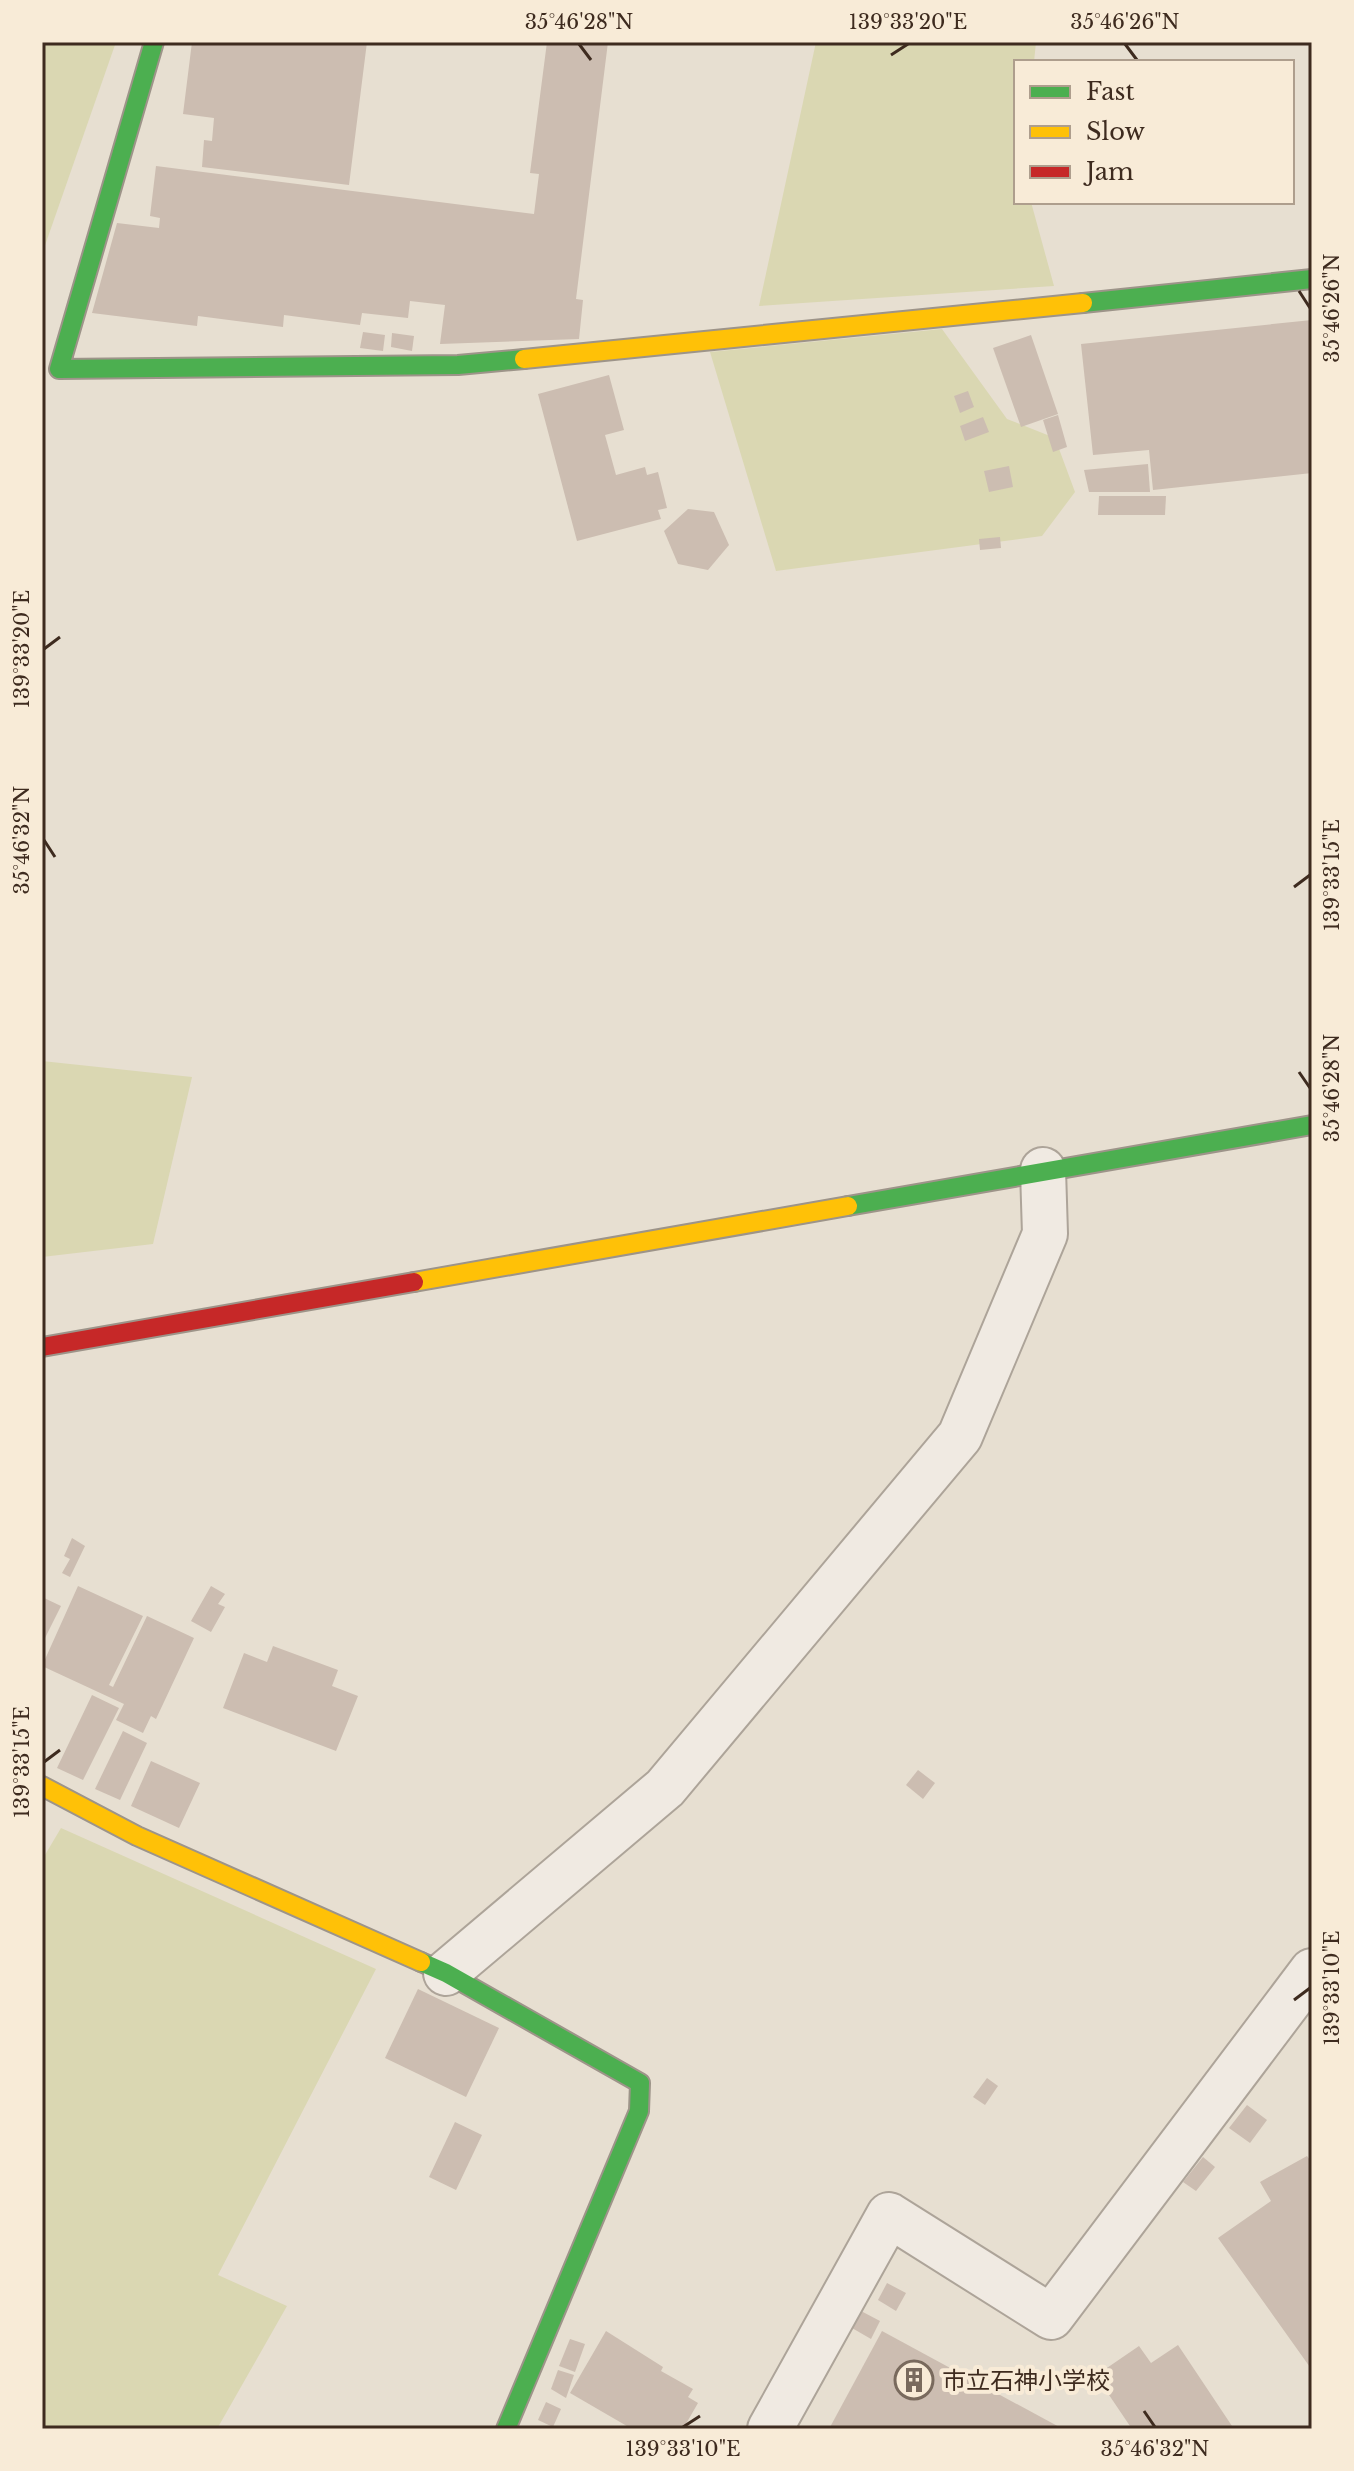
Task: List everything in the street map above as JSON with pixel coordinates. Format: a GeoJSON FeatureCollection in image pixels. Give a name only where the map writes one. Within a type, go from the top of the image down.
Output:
{"type":"FeatureCollection","features":[{"type":"Feature","properties":{"kind":"street"},"geometry":{"type":"LineString","coordinates":[[154,42],[59,369],[458,365],[851,328],[1312,279]]}},
{"type":"Feature","properties":{"kind":"street"},"geometry":{"type":"LineString","coordinates":[[42,1347],[199,1322],[1043,1170],[1312,1125]]}},
{"type":"Feature","properties":{"kind":"street"},"geometry":{"type":"LineString","coordinates":[[446,1973],[665,1788],[960,1436],[1045,1234],[1043,1170]]}},
{"type":"Feature","properties":{"kind":"street"},"geometry":{"type":"LineString","coordinates":[[42,1786],[137,1836],[446,1973],[640,2083],[639,2111],[506,2429]]}},
{"type":"Feature","properties":{"kind":"street"},"geometry":{"type":"LineString","coordinates":[[770,2429],[889,2215],[1051,2317],[1312,1971]]}},
{"type":"Feature","properties":{"kind":"shaded area"},"geometry":{"type":"Polygon","coordinates":[[[42,42],[116,42],[42,254],[42,42]]]}},
{"type":"Feature","properties":{"kind":"shaded area"},"geometry":{"type":"Polygon","coordinates":[[[816,42],[1036,42],[1034,60],[1014,60],[1014,204],[1032,204],[1054,286],[759,306],[816,42]]]}},
{"type":"Feature","properties":{"kind":"shaded area"},"geometry":{"type":"Polygon","coordinates":[[[942,329],[1007,419],[1055,438],[1075,492],[1042,536],[776,571],[710,352],[942,329]]]}},
{"type":"Feature","properties":{"kind":"shaded area"},"geometry":{"type":"Polygon","coordinates":[[[42,1061],[192,1077],[153,1244],[42,1257],[42,1061]]]}},
{"type":"Feature","properties":{"kind":"shaded area"},"geometry":{"type":"Polygon","coordinates":[[[61,1828],[376,1969],[218,2275],[287,2306],[217,2429],[42,2429],[42,1860],[61,1828]]]}},
{"type":"Feature","properties":{"kind":"building"},"geometry":{"type":"Polygon","coordinates":[[[192,42],[367,42],[349,185],[202,167],[204,140],[212,141],[214,118],[183,114],[192,42]]]}},
{"type":"Feature","properties":{"kind":"building"},"geometry":{"type":"Polygon","coordinates":[[[547,42],[608,42],[576,299],[583,300],[579,339],[440,344],[445,305],[410,301],[408,318],[362,313],[360,325],[284,315],[283,327],[198,316],[197,326],[92,313],[117,223],[159,228],[160,218],[150,216],[156,166],[534,214],[539,174],[530,173],[547,42]]]}},
{"type":"Feature","properties":{"kind":"building"},"geometry":{"type":"Polygon","coordinates":[[[1312,320],[1312,473],[1153,490],[1149,450],[1093,455],[1081,344],[1312,320]]]}},
{"type":"Feature","properties":{"kind":"building"},"geometry":{"type":"Polygon","coordinates":[[[363,332],[385,335],[383,351],[360,348],[363,332]]]}},
{"type":"Feature","properties":{"kind":"building"},"geometry":{"type":"Polygon","coordinates":[[[392,333],[414,336],[412,351],[391,347],[392,333]]]}},
{"type":"Feature","properties":{"kind":"building"},"geometry":{"type":"Polygon","coordinates":[[[1031,335],[1058,414],[1021,427],[993,348],[1031,335]]]}},
{"type":"Feature","properties":{"kind":"building"},"geometry":{"type":"Polygon","coordinates":[[[609,375],[624,430],[605,435],[616,475],[645,467],[647,475],[658,472],[667,508],[658,510],[661,519],[577,541],[538,394],[609,375]]]}},
{"type":"Feature","properties":{"kind":"building"},"geometry":{"type":"Polygon","coordinates":[[[968,391],[974,407],[960,413],[954,396],[968,391]]]}},
{"type":"Feature","properties":{"kind":"building"},"geometry":{"type":"Polygon","coordinates":[[[1058,415],[1067,447],[1053,452],[1043,420],[1058,415]]]}},
{"type":"Feature","properties":{"kind":"building"},"geometry":{"type":"Polygon","coordinates":[[[983,417],[989,432],[965,441],[960,426],[983,417]]]}},
{"type":"Feature","properties":{"kind":"building"},"geometry":{"type":"Polygon","coordinates":[[[1148,464],[1150,492],[1089,492],[1084,470],[1148,464]]]}},
{"type":"Feature","properties":{"kind":"building"},"geometry":{"type":"Polygon","coordinates":[[[1009,466],[1013,487],[989,492],[984,471],[1009,466]]]}},
{"type":"Feature","properties":{"kind":"building"},"geometry":{"type":"Polygon","coordinates":[[[1099,496],[1166,496],[1165,515],[1098,515],[1099,496]]]}},
{"type":"Feature","properties":{"kind":"building"},"geometry":{"type":"Polygon","coordinates":[[[688,509],[714,512],[729,545],[708,570],[678,564],[664,531],[688,509]]]}},
{"type":"Feature","properties":{"kind":"building"},"geometry":{"type":"Polygon","coordinates":[[[1000,537],[1001,548],[980,550],[979,539],[1000,537]]]}},
{"type":"Feature","properties":{"kind":"building"},"geometry":{"type":"Polygon","coordinates":[[[72,1538],[85,1546],[70,1577],[62,1573],[70,1559],[64,1556],[72,1538]]]}},
{"type":"Feature","properties":{"kind":"building"},"geometry":{"type":"Polygon","coordinates":[[[78,1586],[143,1616],[109,1685],[113,1687],[147,1616],[194,1638],[156,1719],[151,1716],[143,1733],[116,1720],[124,1704],[42,1666],[78,1586]]]}},
{"type":"Feature","properties":{"kind":"building"},"geometry":{"type":"Polygon","coordinates":[[[211,1586],[225,1594],[218,1604],[225,1607],[211,1632],[191,1621],[211,1586]]]}},
{"type":"Feature","properties":{"kind":"building"},"geometry":{"type":"Polygon","coordinates":[[[42,1597],[61,1606],[42,1644],[42,1597]]]}},
{"type":"Feature","properties":{"kind":"building"},"geometry":{"type":"Polygon","coordinates":[[[273,1646],[338,1670],[332,1686],[358,1696],[336,1751],[223,1708],[244,1653],[267,1662],[273,1646]]]}},
{"type":"Feature","properties":{"kind":"building"},"geometry":{"type":"Polygon","coordinates":[[[92,1695],[119,1708],[83,1780],[57,1768],[92,1695]]]}},
{"type":"Feature","properties":{"kind":"building"},"geometry":{"type":"Polygon","coordinates":[[[123,1731],[147,1743],[120,1800],[95,1789],[123,1731]]]}},
{"type":"Feature","properties":{"kind":"building"},"geometry":{"type":"Polygon","coordinates":[[[151,1761],[200,1783],[179,1828],[131,1806],[151,1761]]]}},
{"type":"Feature","properties":{"kind":"building"},"geometry":{"type":"Polygon","coordinates":[[[918,1770],[935,1783],[923,1799],[906,1785],[918,1770]]]}},
{"type":"Feature","properties":{"kind":"building"},"geometry":{"type":"Polygon","coordinates":[[[418,1989],[499,2028],[466,2097],[385,2058],[418,1989]]]}},
{"type":"Feature","properties":{"kind":"building"},"geometry":{"type":"Polygon","coordinates":[[[987,2078],[998,2086],[985,2105],[973,2097],[987,2078]]]}},
{"type":"Feature","properties":{"kind":"building"},"geometry":{"type":"Polygon","coordinates":[[[1247,2105],[1267,2120],[1250,2143],[1229,2128],[1247,2105]]]}},
{"type":"Feature","properties":{"kind":"building"},"geometry":{"type":"Polygon","coordinates":[[[455,2122],[482,2135],[456,2190],[429,2177],[455,2122]]]}},
{"type":"Feature","properties":{"kind":"building"},"geometry":{"type":"Polygon","coordinates":[[[1307,2156],[1312,2163],[1312,2370],[1218,2238],[1271,2201],[1260,2182],[1307,2156]]]}},
{"type":"Feature","properties":{"kind":"building"},"geometry":{"type":"Polygon","coordinates":[[[1203,2157],[1215,2167],[1196,2191],[1183,2182],[1203,2157]]]}},
{"type":"Feature","properties":{"kind":"building"},"geometry":{"type":"Polygon","coordinates":[[[887,2283],[906,2293],[896,2311],[878,2300],[887,2283]]]}},
{"type":"Feature","properties":{"kind":"building"},"geometry":{"type":"Polygon","coordinates":[[[861,2311],[880,2321],[871,2339],[852,2328],[861,2311]]]}},
{"type":"Feature","properties":{"kind":"building"},"geometry":{"type":"Polygon","coordinates":[[[606,2331],[663,2367],[661,2371],[693,2389],[688,2397],[698,2403],[683,2429],[632,2429],[570,2393],[606,2331]]]}},
{"type":"Feature","properties":{"kind":"building","name":"市立石神小学校"},"geometry":{"type":"Polygon","coordinates":[[[882,2331],[1063,2429],[829,2429],[882,2331]]]}},
{"type":"Feature","properties":{"kind":"building"},"geometry":{"type":"Polygon","coordinates":[[[570,2339],[585,2344],[575,2372],[559,2366],[570,2339]]]}},
{"type":"Feature","properties":{"kind":"building","name":"市立石神小学校"},"geometry":{"type":"Polygon","coordinates":[[[1178,2345],[1234,2429],[1132,2429],[1107,2392],[1113,2388],[1101,2372],[1139,2346],[1151,2363],[1178,2345]]]}},
{"type":"Feature","properties":{"kind":"building"},"geometry":{"type":"Polygon","coordinates":[[[558,2370],[574,2375],[566,2398],[551,2389],[558,2370]]]}},
{"type":"Feature","properties":{"kind":"building"},"geometry":{"type":"Polygon","coordinates":[[[546,2402],[561,2409],[553,2427],[538,2420],[546,2402]]]}},
{"type":"Feature","properties":{"kind":"traffic: fast"},"geometry":{"type":"LineString","coordinates":[[154,42],[59,369],[458,365],[524,359]]}},
{"type":"Feature","properties":{"kind":"traffic: fast"},"geometry":{"type":"LineString","coordinates":[[1083,303],[1312,279]]}},
{"type":"Feature","properties":{"kind":"traffic: fast"},"geometry":{"type":"LineString","coordinates":[[848,1206],[1312,1125]]}},
{"type":"Feature","properties":{"kind":"traffic: fast"},"geometry":{"type":"LineString","coordinates":[[421,1962],[446,1973],[640,2083],[639,2111],[506,2429]]}},
{"type":"Feature","properties":{"kind":"traffic: slow"},"geometry":{"type":"LineString","coordinates":[[524,359],[1083,303]]}},
{"type":"Feature","properties":{"kind":"traffic: slow"},"geometry":{"type":"LineString","coordinates":[[414,1282],[848,1206]]}},
{"type":"Feature","properties":{"kind":"traffic: slow"},"geometry":{"type":"LineString","coordinates":[[42,1786],[137,1836],[421,1962]]}},
{"type":"Feature","properties":{"kind":"traffic: jam"},"geometry":{"type":"LineString","coordinates":[[42,1347],[414,1282]]}},
{"type":"Feature","properties":{"kind":"place","name":"市立石神小学校"},"geometry":{"type":"Point","coordinates":[914,2380]}}]}
